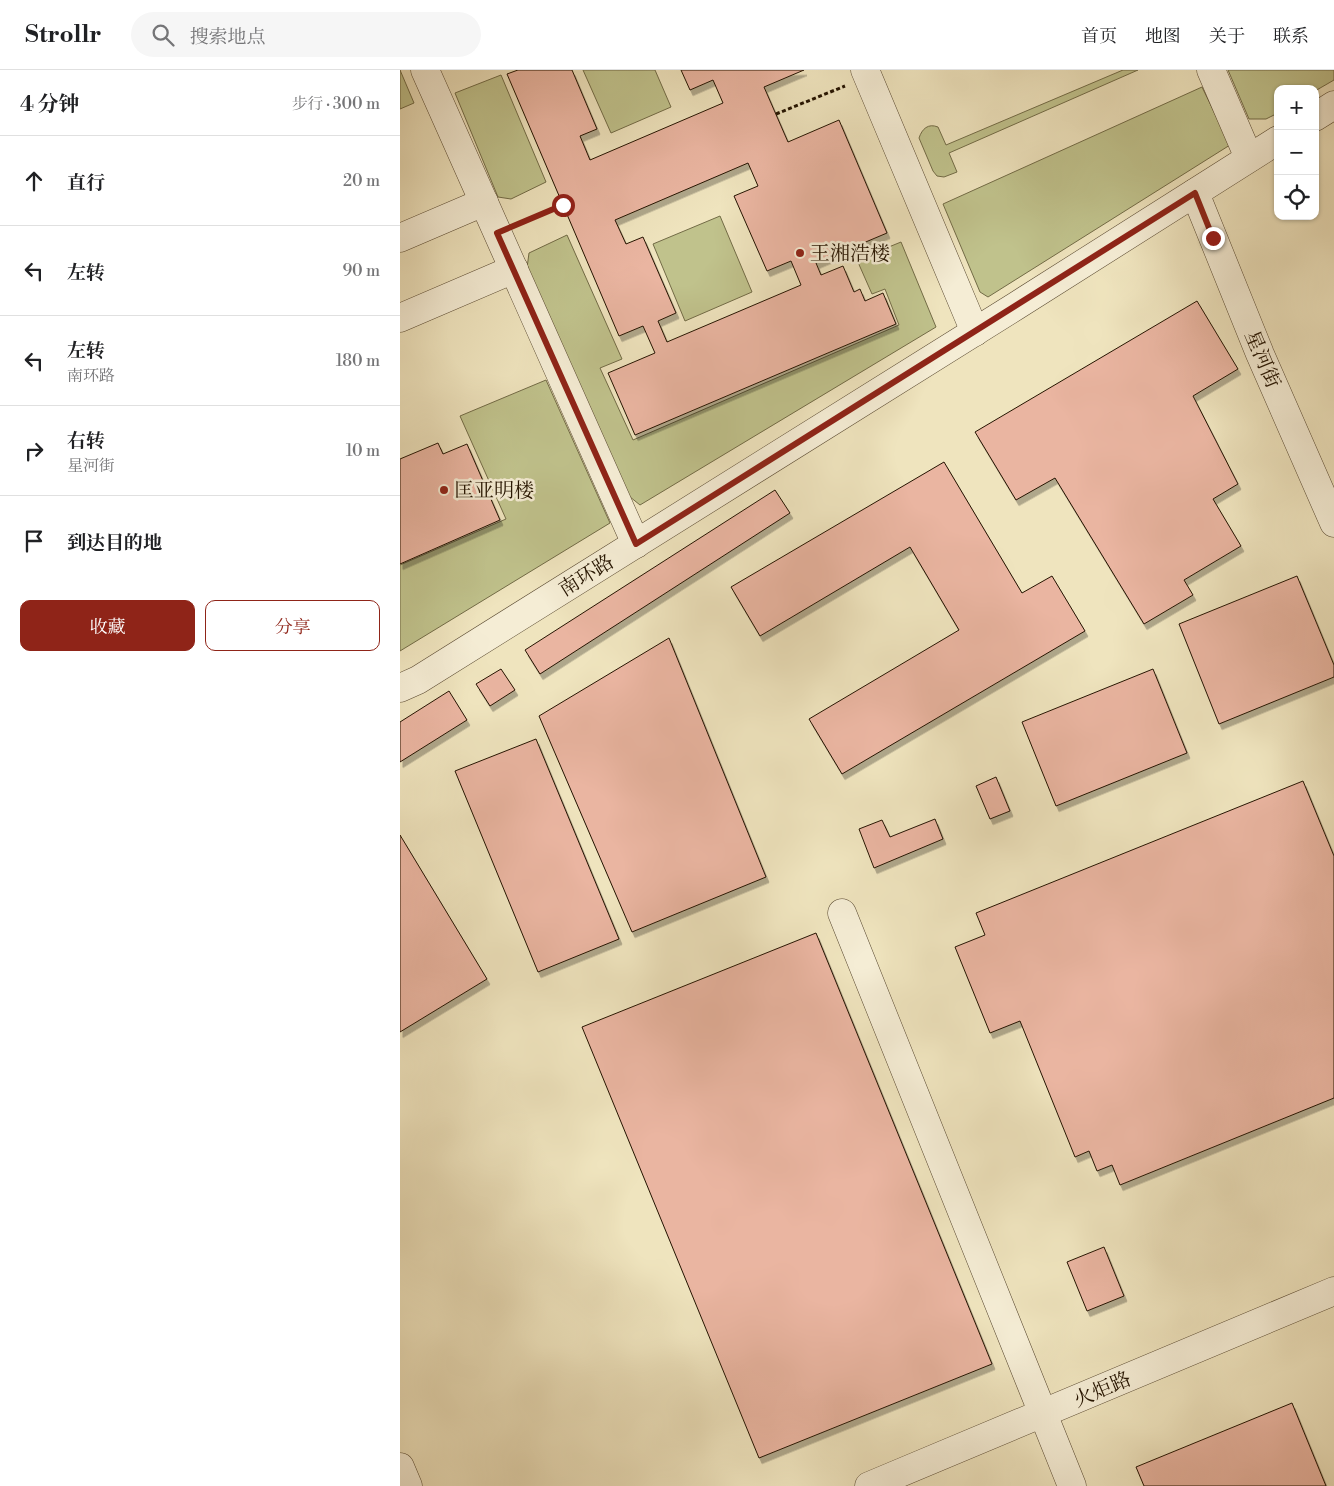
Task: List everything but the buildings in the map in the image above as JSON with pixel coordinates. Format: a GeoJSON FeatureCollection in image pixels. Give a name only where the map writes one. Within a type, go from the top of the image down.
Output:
{"type":"FeatureCollection","features":[{"type":"Feature","properties":{"kind":"street"},"geometry":{"type":"LineString","coordinates":[[425,70],[636,544]]}},
{"type":"Feature","properties":{"kind":"street"},"geometry":{"type":"LineString","coordinates":[[1211,70],[1248,158]]}},
{"type":"Feature","properties":{"kind":"street"},"geometry":{"type":"LineString","coordinates":[[866,73],[975,332]]}},
{"type":"Feature","properties":{"kind":"street"},"geometry":{"type":"LineString","coordinates":[[1319,114],[1334,105]]}},
{"type":"Feature","properties":{"kind":"street","name":"南环路"},"geometry":{"type":"LineString","coordinates":[[400,688],[418,680],[636,544],[1274,142]]}},
{"type":"Feature","properties":{"kind":"street","name":"星河街"},"geometry":{"type":"LineString","coordinates":[[1195,193],[1260,354],[1325,476],[1334,523]]}},
{"type":"Feature","properties":{"kind":"street"},"geometry":{"type":"LineString","coordinates":[[400,238],[484,202]]}},
{"type":"Feature","properties":{"kind":"street"},"geometry":{"type":"LineString","coordinates":[[400,318],[514,269]]}},
{"type":"Feature","properties":{"kind":"street"},"geometry":{"type":"LineString","coordinates":[[842,913],[1072,1486]]}},
{"type":"Feature","properties":{"kind":"street","name":"火炬路"},"geometry":{"type":"LineString","coordinates":[[869,1486],[1334,1291]]}},
{"type":"Feature","properties":{"kind":"street"},"geometry":{"type":"LineString","coordinates":[[400,1467],[408,1486]]}},
{"type":"Feature","properties":{"kind":"path"},"geometry":{"type":"LineString","coordinates":[[776,114],[866,73]]}},
{"type":"Feature","properties":{"kind":"path"},"geometry":{"type":"LineString","coordinates":[[497,233],[563,205]]}},
{"type":"Feature","properties":{"kind":"green space"},"geometry":{"type":"Polygon","coordinates":[[[400,70],[414,103],[400,109],[400,70]]]}},
{"type":"Feature","properties":{"kind":"green space"},"geometry":{"type":"Polygon","coordinates":[[[583,70],[655,70],[671,107],[611,133],[583,70]]]}},
{"type":"Feature","properties":{"kind":"green space"},"geometry":{"type":"Polygon","coordinates":[[[1123,70],[1138,70],[949,153],[957,172],[944,177],[937,176],[933,171],[919,138],[928,126],[938,127],[946,145],[1123,70]]]}},
{"type":"Feature","properties":{"kind":"green space"},"geometry":{"type":"Polygon","coordinates":[[[1228,70],[1334,70],[1334,80],[1319,89],[1319,85],[1274,85],[1274,115],[1266,119],[1249,119],[1228,70]]]}},
{"type":"Feature","properties":{"kind":"green space"},"geometry":{"type":"Polygon","coordinates":[[[501,75],[546,182],[511,199],[498,197],[455,93],[501,75]]]}},
{"type":"Feature","properties":{"kind":"green space"},"geometry":{"type":"Polygon","coordinates":[[[1202,87],[1230,145],[988,297],[980,292],[943,204],[1202,87]]]}},
{"type":"Feature","properties":{"kind":"green space"},"geometry":{"type":"Polygon","coordinates":[[[720,216],[752,292],[685,321],[653,244],[720,216]]]}},
{"type":"Feature","properties":{"kind":"green space"},"geometry":{"type":"Polygon","coordinates":[[[567,235],[622,359],[600,368],[633,440],[899,325],[885,289],[872,294],[857,260],[901,242],[936,327],[640,505],[624,492],[527,268],[529,253],[567,235]]]}},
{"type":"Feature","properties":{"kind":"green space"},"geometry":{"type":"Polygon","coordinates":[[[546,380],[610,523],[400,651],[400,565],[506,519],[460,416],[546,380]]]}},
{"type":"Feature","properties":{"kind":"place","name":"王湘浩楼"},"geometry":{"type":"Point","coordinates":[800,253]}},
{"type":"Feature","properties":{"kind":"place","name":"匡亚明楼"},"geometry":{"type":"Point","coordinates":[444,490]}},
{"type":"Feature","properties":{"kind":"route"},"geometry":{"type":"LineString","coordinates":[[563,205],[497,233],[636,544],[1195,193],[1213,238]]}}]}
